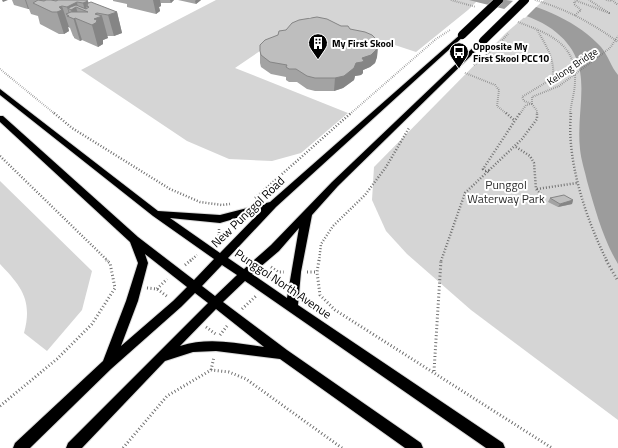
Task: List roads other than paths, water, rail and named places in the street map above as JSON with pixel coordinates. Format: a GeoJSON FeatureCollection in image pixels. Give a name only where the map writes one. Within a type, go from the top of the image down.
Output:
{"type":"FeatureCollection","features":[{"type":"Feature","properties":{"kind":"main road","name":"New Punggol Road"},"geometry":{"type":"LineString","coordinates":[[20,448],[107,365],[177,304],[273,205],[499,0]]}},
{"type":"Feature","properties":{"kind":"main road"},"geometry":{"type":"LineString","coordinates":[[73,448],[159,358],[216,302],[275,248],[335,184],[525,0]]}},
{"type":"Feature","properties":{"kind":"main road","name":"Punggol North Avenue"},"geometry":{"type":"LineString","coordinates":[[0,91],[156,214],[292,305],[498,448]]}},
{"type":"Feature","properties":{"kind":"main road"},"geometry":{"type":"LineString","coordinates":[[0,118],[134,240],[283,354],[416,448]]}},
{"type":"Feature","properties":{"kind":"main road"},"geometry":{"type":"LineString","coordinates":[[156,214],[220,219],[273,205]]}},
{"type":"Feature","properties":{"kind":"main road"},"geometry":{"type":"LineString","coordinates":[[292,305],[306,215]]}},
{"type":"Feature","properties":{"kind":"main road"},"geometry":{"type":"LineString","coordinates":[[107,365],[132,302],[142,263],[134,240]]}},
{"type":"Feature","properties":{"kind":"main road"},"geometry":{"type":"LineString","coordinates":[[159,358],[193,347],[216,346],[283,354]]}},
{"type":"Feature","properties":{"kind":"place","name":"My First Skool"},"geometry":{"type":"Point","coordinates":[318,60]}},
{"type":"Feature","properties":{"kind":"place","name":"Opposite My First Skool PCC10"},"geometry":{"type":"Point","coordinates":[459,69]}},
{"type":"Feature","properties":{"kind":"park label","name":"Punggol Waterway Park"},"geometry":{"type":"Point","coordinates":[506,192]}}]}
